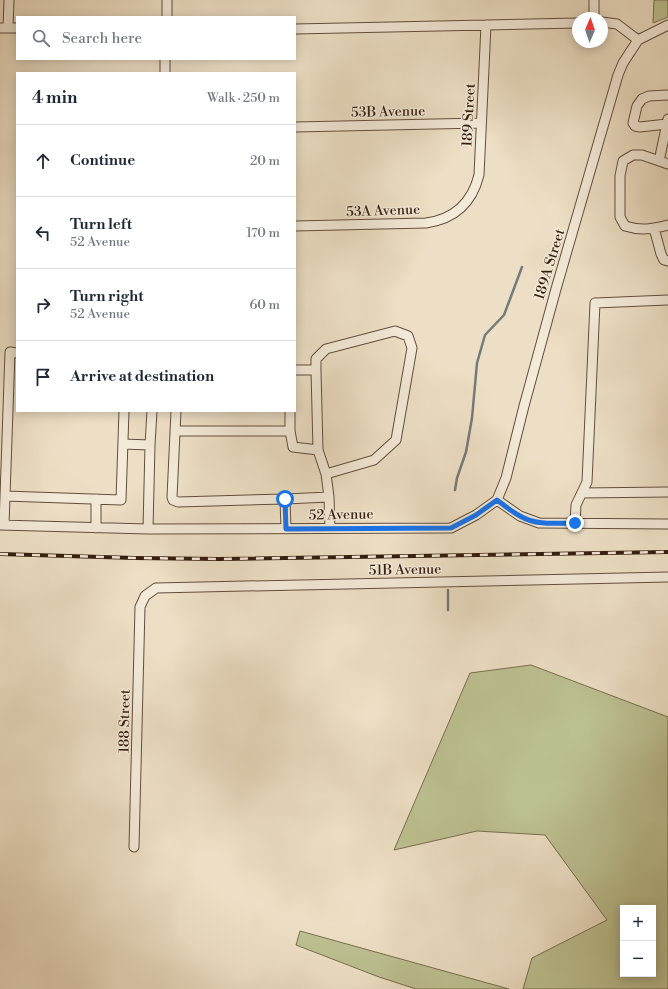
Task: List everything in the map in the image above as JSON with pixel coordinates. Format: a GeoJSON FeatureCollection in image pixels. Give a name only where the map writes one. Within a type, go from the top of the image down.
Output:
{"type":"FeatureCollection","features":[{"type":"Feature","properties":{"kind":"street"},"geometry":{"type":"LineString","coordinates":[[8,28],[9,0]]}},
{"type":"Feature","properties":{"kind":"street"},"geometry":{"type":"LineString","coordinates":[[167,0],[167,16]]}},
{"type":"Feature","properties":{"kind":"street"},"geometry":{"type":"LineString","coordinates":[[594,0],[594,12]]}},
{"type":"Feature","properties":{"kind":"street"},"geometry":{"type":"LineString","coordinates":[[296,29],[572,23]]}},
{"type":"Feature","properties":{"kind":"street"},"geometry":{"type":"LineString","coordinates":[[608,23],[617,24],[638,40],[668,25]]}},
{"type":"Feature","properties":{"kind":"street","name":"189 Street"},"geometry":{"type":"LineString","coordinates":[[466,203],[474,192],[479,175],[486,25]]}},
{"type":"Feature","properties":{"kind":"street","name":"189A Street"},"geometry":{"type":"LineString","coordinates":[[497,500],[506,478],[552,303],[618,76],[623,63],[638,40]]}},
{"type":"Feature","properties":{"kind":"street"},"geometry":{"type":"LineString","coordinates":[[165,60],[165,72]]}},
{"type":"Feature","properties":{"kind":"street"},"geometry":{"type":"LineString","coordinates":[[668,95],[650,96],[642,99],[637,106],[633,123],[635,126],[640,127],[668,122],[664,163],[642,155],[633,155],[623,161],[620,176],[620,217],[625,226],[636,230],[668,225]]}},
{"type":"Feature","properties":{"kind":"street","name":"53B Avenue"},"geometry":{"type":"LineString","coordinates":[[296,127],[481,123]]}},
{"type":"Feature","properties":{"kind":"street","name":"53A Avenue"},"geometry":{"type":"LineString","coordinates":[[296,226],[418,223],[438,221],[457,211],[466,203]]}},
{"type":"Feature","properties":{"kind":"street"},"geometry":{"type":"LineString","coordinates":[[654,228],[661,254],[664,260],[668,261]]}},
{"type":"Feature","properties":{"kind":"street"},"geometry":{"type":"LineString","coordinates":[[575,523],[576,505],[587,482],[596,303],[668,300]]}},
{"type":"Feature","properties":{"kind":"street"},"geometry":{"type":"LineString","coordinates":[[326,474],[374,460],[396,440],[412,348],[408,336],[395,332],[326,349],[316,359],[318,450],[326,474],[329,497],[330,528]]}},
{"type":"Feature","properties":{"kind":"street"},"geometry":{"type":"LineString","coordinates":[[2,525],[5,496],[10,352],[16,353]]}},
{"type":"Feature","properties":{"kind":"street"},"geometry":{"type":"LineString","coordinates":[[296,370],[316,370]]}},
{"type":"Feature","properties":{"kind":"street"},"geometry":{"type":"LineString","coordinates":[[5,496],[121,500],[124,412]]}},
{"type":"Feature","properties":{"kind":"street"},"geometry":{"type":"LineString","coordinates":[[148,529],[152,412]]}},
{"type":"Feature","properties":{"kind":"street"},"geometry":{"type":"LineString","coordinates":[[176,412],[173,500],[178,502],[329,497]]}},
{"type":"Feature","properties":{"kind":"street"},"geometry":{"type":"LineString","coordinates":[[290,412],[290,431],[293,447],[318,450]]}},
{"type":"Feature","properties":{"kind":"street"},"geometry":{"type":"LineString","coordinates":[[175,431],[290,431]]}},
{"type":"Feature","properties":{"kind":"street"},"geometry":{"type":"LineString","coordinates":[[123,444],[150,445]]}},
{"type":"Feature","properties":{"kind":"street"},"geometry":{"type":"LineString","coordinates":[[582,493],[668,492]]}},
{"type":"Feature","properties":{"kind":"street"},"geometry":{"type":"LineString","coordinates":[[96,499],[96,528]]}},
{"type":"Feature","properties":{"kind":"street"},"geometry":{"type":"LineString","coordinates":[[285,499],[286,529]]}},
{"type":"Feature","properties":{"kind":"street"},"geometry":{"type":"LineString","coordinates":[[497,500],[520,516],[539,523],[668,524]]}},
{"type":"Feature","properties":{"kind":"street","name":"52 Avenue"},"geometry":{"type":"LineString","coordinates":[[2,525],[148,529],[451,528],[476,515],[497,500]]}},
{"type":"Feature","properties":{"kind":"street","name":"51B Avenue"},"geometry":{"type":"LineString","coordinates":[[145,596],[156,588],[668,577]]}},
{"type":"Feature","properties":{"kind":"street","name":"188 Street"},"geometry":{"type":"LineString","coordinates":[[134,847],[140,607],[145,596]]}},
{"type":"Feature","properties":{"kind":"green space"},"geometry":{"type":"Polygon","coordinates":[[[654,0],[668,0],[668,17],[653,23],[654,0]]]}},
{"type":"Feature","properties":{"kind":"green space"},"geometry":{"type":"Polygon","coordinates":[[[531,665],[668,717],[668,989],[523,989],[532,958],[607,920],[545,835],[477,831],[394,850],[470,673],[531,665]]]}},
{"type":"Feature","properties":{"kind":"green space"},"geometry":{"type":"Polygon","coordinates":[[[300,931],[509,989],[416,989],[379,977],[296,945],[300,931]]]}},
{"type":"Feature","properties":{"kind":"waterway"},"geometry":{"type":"LineString","coordinates":[[455,490],[457,478],[466,452],[472,418],[477,363],[485,335],[504,315],[522,267]]}},
{"type":"Feature","properties":{"kind":"waterway"},"geometry":{"type":"LineString","coordinates":[[448,590],[448,610]]}},
{"type":"Feature","properties":{"kind":"railway"},"geometry":{"type":"LineString","coordinates":[[0,554],[219,559],[668,552]]}},
{"type":"Feature","properties":{"kind":"route"},"geometry":{"type":"LineString","coordinates":[[285,499],[286,529],[451,528],[476,515],[497,500],[520,516],[539,523],[575,523]]}}]}
